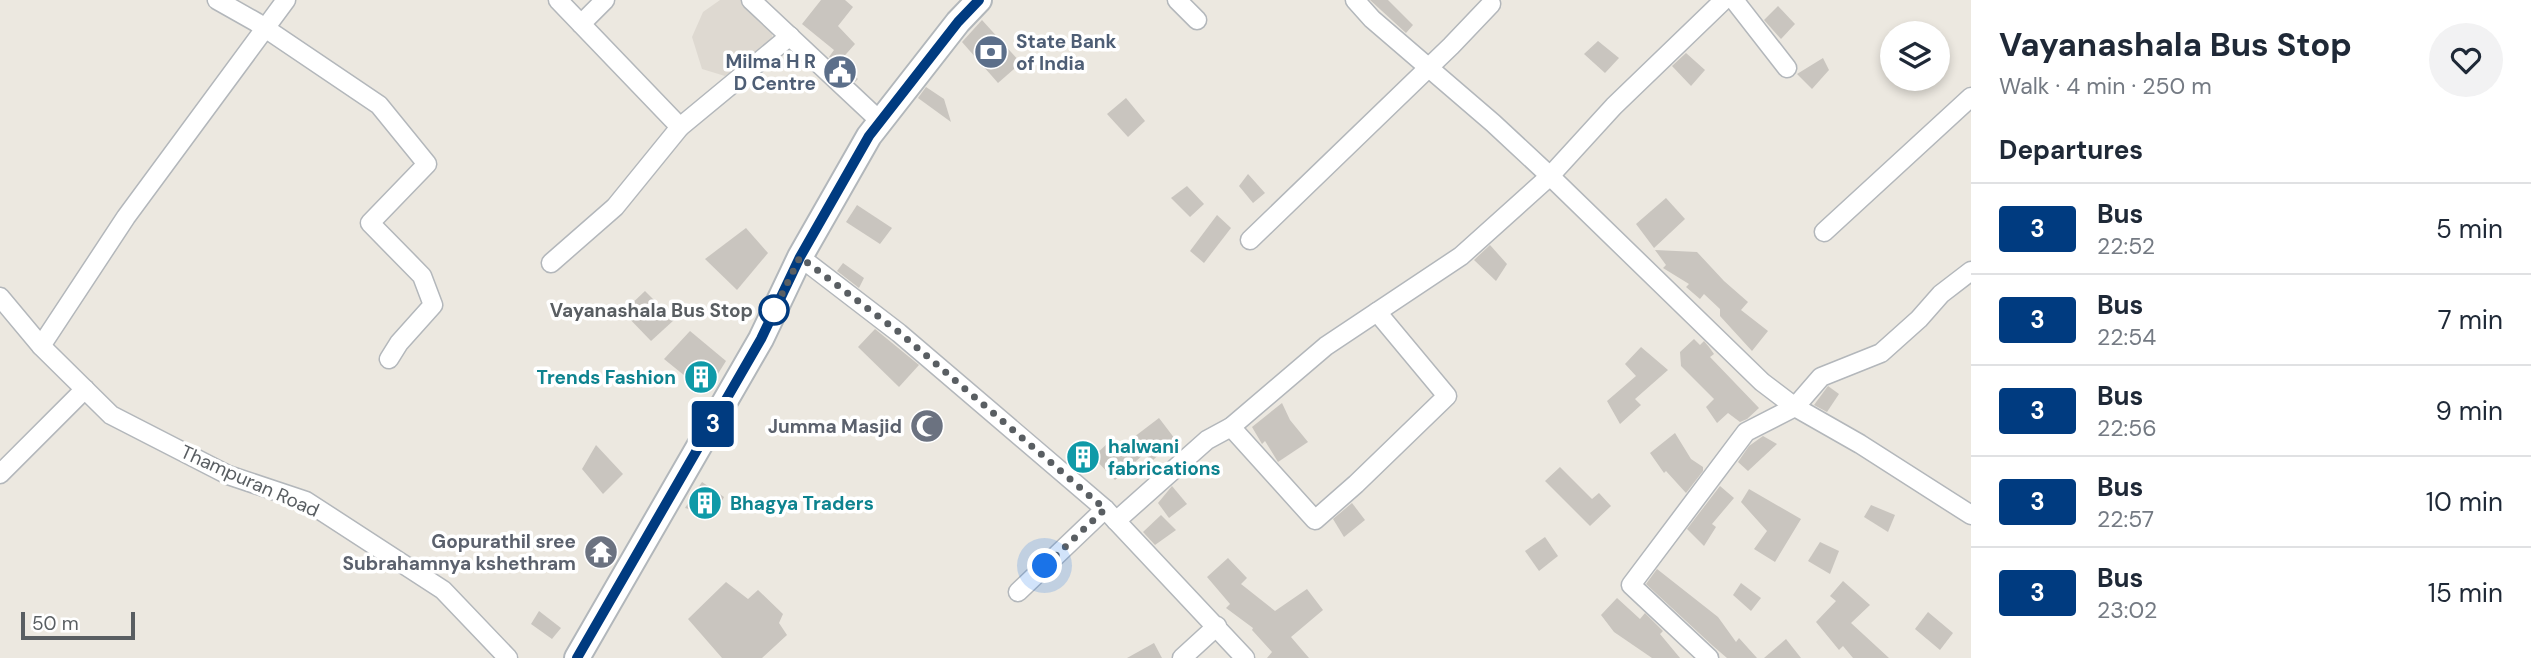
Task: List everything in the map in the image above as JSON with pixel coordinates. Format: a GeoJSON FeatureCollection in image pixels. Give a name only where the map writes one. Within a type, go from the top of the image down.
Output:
{"type":"FeatureCollection","features":[{"type":"Feature","properties":{"kind":"main road"},"geometry":{"type":"LineString","coordinates":[[577,658],[761,339],[800,257],[869,136],[958,22],[979,0]]}},
{"type":"Feature","properties":{"kind":"street"},"geometry":{"type":"LineString","coordinates":[[217,0],[266,28],[379,105],[427,164],[370,223],[422,276],[433,305],[399,343],[389,359]]}},
{"type":"Feature","properties":{"kind":"street"},"geometry":{"type":"LineString","coordinates":[[41,346],[126,218],[286,0]]}},
{"type":"Feature","properties":{"kind":"street"},"geometry":{"type":"LineString","coordinates":[[558,0],[680,127]]}},
{"type":"Feature","properties":{"kind":"street"},"geometry":{"type":"LineString","coordinates":[[581,24],[605,0]]}},
{"type":"Feature","properties":{"kind":"street"},"geometry":{"type":"LineString","coordinates":[[751,0],[880,121]]}},
{"type":"Feature","properties":{"kind":"street"},"geometry":{"type":"LineString","coordinates":[[1177,0],[1197,20]]}},
{"type":"Feature","properties":{"kind":"street"},"geometry":{"type":"LineString","coordinates":[[1356,0],[1372,19],[1550,176],[1762,382],[1795,407],[1860,444],[1971,515]]}},
{"type":"Feature","properties":{"kind":"street"},"geometry":{"type":"LineString","coordinates":[[1018,592],[1110,515],[1207,440],[1231,427],[1326,346],[1461,257],[1550,176],[1614,106],[1724,0]]}},
{"type":"Feature","properties":{"kind":"street"},"geometry":{"type":"LineString","coordinates":[[1734,0],[1787,68]]}},
{"type":"Feature","properties":{"kind":"street"},"geometry":{"type":"LineString","coordinates":[[1250,240],[1491,4]]}},
{"type":"Feature","properties":{"kind":"street"},"geometry":{"type":"LineString","coordinates":[[551,263],[615,208],[680,127],[790,36]]}},
{"type":"Feature","properties":{"kind":"street"},"geometry":{"type":"LineString","coordinates":[[1824,232],[1971,96]]}},
{"type":"Feature","properties":{"kind":"street"},"geometry":{"type":"LineString","coordinates":[[800,257],[900,333],[1110,515],[1245,658]]}},
{"type":"Feature","properties":{"kind":"street"},"geometry":{"type":"LineString","coordinates":[[1709,658],[1631,585],[1746,432],[1795,407],[1821,377],[1881,353],[1919,319],[1941,294],[1971,271]]}},
{"type":"Feature","properties":{"kind":"street","name":"Thampuran Road"},"geometry":{"type":"LineString","coordinates":[[0,297],[41,346],[111,415],[228,475],[306,500],[443,590],[509,658]]}},
{"type":"Feature","properties":{"kind":"street"},"geometry":{"type":"LineString","coordinates":[[1231,427],[1315,520],[1447,396],[1377,312]]}},
{"type":"Feature","properties":{"kind":"street"},"geometry":{"type":"LineString","coordinates":[[0,474],[85,388]]}},
{"type":"Feature","properties":{"kind":"street"},"geometry":{"type":"LineString","coordinates":[[1182,658],[1217,626]]}},
{"type":"Feature","properties":{"kind":"shaded area"},"geometry":{"type":"Polygon","coordinates":[[[720,0],[753,0],[771,26],[773,42],[725,76],[702,69],[692,37],[703,12],[720,0]]]}},
{"type":"Feature","properties":{"kind":"building"},"geometry":{"type":"Polygon","coordinates":[[[821,0],[845,0],[853,7],[838,26],[855,44],[839,62],[858,79],[855,82],[829,57],[834,50],[802,24],[821,0]]]}},
{"type":"Feature","properties":{"kind":"building"},"geometry":{"type":"Polygon","coordinates":[[[1370,0],[1388,0],[1413,25],[1406,33],[1370,0]]]}},
{"type":"Feature","properties":{"kind":"building"},"geometry":{"type":"Polygon","coordinates":[[[1778,6],[1795,24],[1781,39],[1764,20],[1778,6]]]}},
{"type":"Feature","properties":{"kind":"building","name":"State Bank of India"},"geometry":{"type":"Polygon","coordinates":[[[982,20],[1021,63],[998,83],[962,42],[982,20]]]}},
{"type":"Feature","properties":{"kind":"building"},"geometry":{"type":"Polygon","coordinates":[[[1598,41],[1619,58],[1605,73],[1584,54],[1598,41]]]}},
{"type":"Feature","properties":{"kind":"building"},"geometry":{"type":"Polygon","coordinates":[[[1686,53],[1705,70],[1691,86],[1672,66],[1686,53]]]}},
{"type":"Feature","properties":{"kind":"building"},"geometry":{"type":"Polygon","coordinates":[[[1823,58],[1829,70],[1812,89],[1797,74],[1823,58]]]}},
{"type":"Feature","properties":{"kind":"building"},"geometry":{"type":"Polygon","coordinates":[[[926,87],[944,99],[951,122],[918,98],[926,87]]]}},
{"type":"Feature","properties":{"kind":"building"},"geometry":{"type":"Polygon","coordinates":[[[1126,98],[1145,121],[1128,137],[1107,114],[1126,98]]]}},
{"type":"Feature","properties":{"kind":"building"},"geometry":{"type":"Polygon","coordinates":[[[1248,174],[1265,193],[1253,203],[1239,186],[1248,174]]]}},
{"type":"Feature","properties":{"kind":"building"},"geometry":{"type":"Polygon","coordinates":[[[1187,186],[1204,204],[1190,217],[1171,198],[1187,186]]]}},
{"type":"Feature","properties":{"kind":"building"},"geometry":{"type":"Polygon","coordinates":[[[1666,198],[1685,219],[1654,248],[1636,224],[1666,198]]]}},
{"type":"Feature","properties":{"kind":"building"},"geometry":{"type":"Polygon","coordinates":[[[857,205],[892,228],[880,244],[846,222],[857,205]]]}},
{"type":"Feature","properties":{"kind":"building"},"geometry":{"type":"Polygon","coordinates":[[[1217,215],[1231,228],[1204,263],[1190,251],[1217,215]]]}},
{"type":"Feature","properties":{"kind":"building"},"geometry":{"type":"Polygon","coordinates":[[[746,228],[768,253],[737,290],[705,259],[746,228]]]}},
{"type":"Feature","properties":{"kind":"building"},"geometry":{"type":"Polygon","coordinates":[[[1490,245],[1507,264],[1496,281],[1474,260],[1490,245]]]}},
{"type":"Feature","properties":{"kind":"building"},"geometry":{"type":"Polygon","coordinates":[[[1655,250],[1697,252],[1748,302],[1741,310],[1768,331],[1752,351],[1720,316],[1720,309],[1704,294],[1700,299],[1686,287],[1689,284],[1663,268],[1666,265],[1655,250]]]}},
{"type":"Feature","properties":{"kind":"building"},"geometry":{"type":"Polygon","coordinates":[[[843,263],[864,278],[859,288],[837,271],[843,263]]]}},
{"type":"Feature","properties":{"kind":"building"},"geometry":{"type":"Polygon","coordinates":[[[645,291],[674,320],[651,341],[623,312],[645,291]]]}},
{"type":"Feature","properties":{"kind":"building"},"geometry":{"type":"Polygon","coordinates":[[[875,329],[919,365],[899,387],[858,347],[875,329]]]}},
{"type":"Feature","properties":{"kind":"building","name":"Trends Fashion"},"geometry":{"type":"Polygon","coordinates":[[[690,331],[726,361],[706,393],[664,359],[690,331]]]}},
{"type":"Feature","properties":{"kind":"building"},"geometry":{"type":"Polygon","coordinates":[[[1694,339],[1700,345],[1704,341],[1714,354],[1710,357],[1759,408],[1747,419],[1740,422],[1728,413],[1717,423],[1706,407],[1714,399],[1681,366],[1680,352],[1694,339]]]}},
{"type":"Feature","properties":{"kind":"building"},"geometry":{"type":"Polygon","coordinates":[[[1641,347],[1668,370],[1635,399],[1641,405],[1620,424],[1607,401],[1636,376],[1625,364],[1641,347]]]}},
{"type":"Feature","properties":{"kind":"building"},"geometry":{"type":"Polygon","coordinates":[[[1828,386],[1839,394],[1827,412],[1814,405],[1828,386]]]}},
{"type":"Feature","properties":{"kind":"building"},"geometry":{"type":"Polygon","coordinates":[[[1282,403],[1290,420],[1308,442],[1278,462],[1265,441],[1262,444],[1252,427],[1282,403]]]}},
{"type":"Feature","properties":{"kind":"building"},"geometry":{"type":"Polygon","coordinates":[[[1159,418],[1175,439],[1151,462],[1145,453],[1115,480],[1093,457],[1109,442],[1117,450],[1159,418]]]}},
{"type":"Feature","properties":{"kind":"building"},"geometry":{"type":"Polygon","coordinates":[[[1675,433],[1691,459],[1703,467],[1703,471],[1686,493],[1666,471],[1664,473],[1650,453],[1675,433]]]}},
{"type":"Feature","properties":{"kind":"building"},"geometry":{"type":"Polygon","coordinates":[[[1763,436],[1777,444],[1748,471],[1738,462],[1749,446],[1763,436]]]}},
{"type":"Feature","properties":{"kind":"building"},"geometry":{"type":"Polygon","coordinates":[[[596,445],[623,474],[603,494],[582,469],[596,445]]]}},
{"type":"Feature","properties":{"kind":"building"},"geometry":{"type":"Polygon","coordinates":[[[1560,467],[1592,499],[1599,493],[1611,506],[1590,526],[1545,481],[1560,467]]]}},
{"type":"Feature","properties":{"kind":"building","name":"Bhagya Traders"},"geometry":{"type":"Polygon","coordinates":[[[702,482],[724,497],[714,516],[685,508],[702,482]]]}},
{"type":"Feature","properties":{"kind":"building"},"geometry":{"type":"Polygon","coordinates":[[[1172,486],[1187,504],[1169,518],[1158,503],[1172,486]]]}},
{"type":"Feature","properties":{"kind":"building"},"geometry":{"type":"Polygon","coordinates":[[[1720,486],[1734,498],[1712,524],[1716,527],[1704,546],[1687,529],[1720,486]]]}},
{"type":"Feature","properties":{"kind":"building"},"geometry":{"type":"Polygon","coordinates":[[[1749,489],[1801,519],[1775,562],[1754,549],[1767,531],[1741,502],[1749,489]]]}},
{"type":"Feature","properties":{"kind":"building"},"geometry":{"type":"Polygon","coordinates":[[[1352,503],[1365,520],[1344,537],[1333,519],[1352,503]]]}},
{"type":"Feature","properties":{"kind":"building"},"geometry":{"type":"Polygon","coordinates":[[[1871,505],[1895,515],[1888,532],[1864,517],[1871,505]]]}},
{"type":"Feature","properties":{"kind":"building"},"geometry":{"type":"Polygon","coordinates":[[[1161,515],[1176,530],[1155,545],[1143,532],[1161,515]]]}},
{"type":"Feature","properties":{"kind":"building"},"geometry":{"type":"Polygon","coordinates":[[[1545,537],[1558,556],[1539,571],[1525,551],[1545,537]]]}},
{"type":"Feature","properties":{"kind":"building"},"geometry":{"type":"Polygon","coordinates":[[[1820,542],[1839,551],[1830,574],[1808,561],[1820,542]]]}},
{"type":"Feature","properties":{"kind":"building"},"geometry":{"type":"Polygon","coordinates":[[[1228,558],[1247,578],[1241,584],[1275,611],[1307,589],[1323,610],[1291,637],[1309,658],[1267,658],[1272,652],[1253,628],[1226,608],[1230,604],[1207,577],[1228,558]]]}},
{"type":"Feature","properties":{"kind":"building"},"geometry":{"type":"Polygon","coordinates":[[[1657,569],[1718,617],[1736,642],[1739,638],[1757,658],[1727,658],[1713,646],[1646,584],[1657,569]]]}},
{"type":"Feature","properties":{"kind":"building"},"geometry":{"type":"Polygon","coordinates":[[[1843,581],[1870,605],[1851,623],[1889,658],[1853,658],[1843,646],[1839,650],[1816,622],[1836,601],[1830,596],[1843,581]]]}},
{"type":"Feature","properties":{"kind":"building"},"geometry":{"type":"Polygon","coordinates":[[[726,582],[748,599],[758,590],[783,614],[779,623],[787,635],[762,658],[722,658],[688,619],[726,582]]]}},
{"type":"Feature","properties":{"kind":"building"},"geometry":{"type":"Polygon","coordinates":[[[1741,583],[1761,598],[1751,611],[1733,595],[1741,583]]]}},
{"type":"Feature","properties":{"kind":"building"},"geometry":{"type":"Polygon","coordinates":[[[1617,598],[1640,619],[1645,613],[1663,631],[1660,634],[1680,658],[1652,658],[1614,632],[1601,615],[1617,598]]]}},
{"type":"Feature","properties":{"kind":"building"},"geometry":{"type":"Polygon","coordinates":[[[539,611],[561,628],[552,639],[531,624],[539,611]]]}},
{"type":"Feature","properties":{"kind":"building"},"geometry":{"type":"Polygon","coordinates":[[[1928,612],[1953,633],[1940,650],[1915,629],[1928,612]]]}},
{"type":"Feature","properties":{"kind":"building"},"geometry":{"type":"Polygon","coordinates":[[[1786,639],[1801,658],[1764,658],[1786,639]]]}},
{"type":"Feature","properties":{"kind":"building"},"geometry":{"type":"Polygon","coordinates":[[[1154,643],[1162,658],[1127,658],[1154,643]]]}},
{"type":"Feature","properties":{"kind":"bus line","name":"3"},"geometry":{"type":"LineString","coordinates":[[577,658],[761,339],[800,257],[869,136],[958,22],[979,0]]}},
{"type":"Feature","properties":{"kind":"place","name":"State Bank of India"},"geometry":{"type":"Point","coordinates":[991,52]}},
{"type":"Feature","properties":{"kind":"place","name":"Milma H R D Centre"},"geometry":{"type":"Point","coordinates":[840,72]}},
{"type":"Feature","properties":{"kind":"place","name":"Vayanashala Bus Stop"},"geometry":{"type":"Point","coordinates":[774,310]}},
{"type":"Feature","properties":{"kind":"place","name":"Trends Fashion"},"geometry":{"type":"Point","coordinates":[701,377]}},
{"type":"Feature","properties":{"kind":"place","name":"Jumma Masjid"},"geometry":{"type":"Point","coordinates":[927,426]}},
{"type":"Feature","properties":{"kind":"place","name":"halwani fabrications"},"geometry":{"type":"Point","coordinates":[1083,457]}},
{"type":"Feature","properties":{"kind":"place","name":"Bhagya Traders"},"geometry":{"type":"Point","coordinates":[705,503]}},
{"type":"Feature","properties":{"kind":"place","name":"Gopurathil sree Subrahamnya kshethram"},"geometry":{"type":"Point","coordinates":[601,552]}},
{"type":"Feature","properties":{"kind":"route"},"geometry":{"type":"LineString","coordinates":[[774,310],[770,319],[800,257],[900,333],[1105,509],[1045,566]]}}]}
